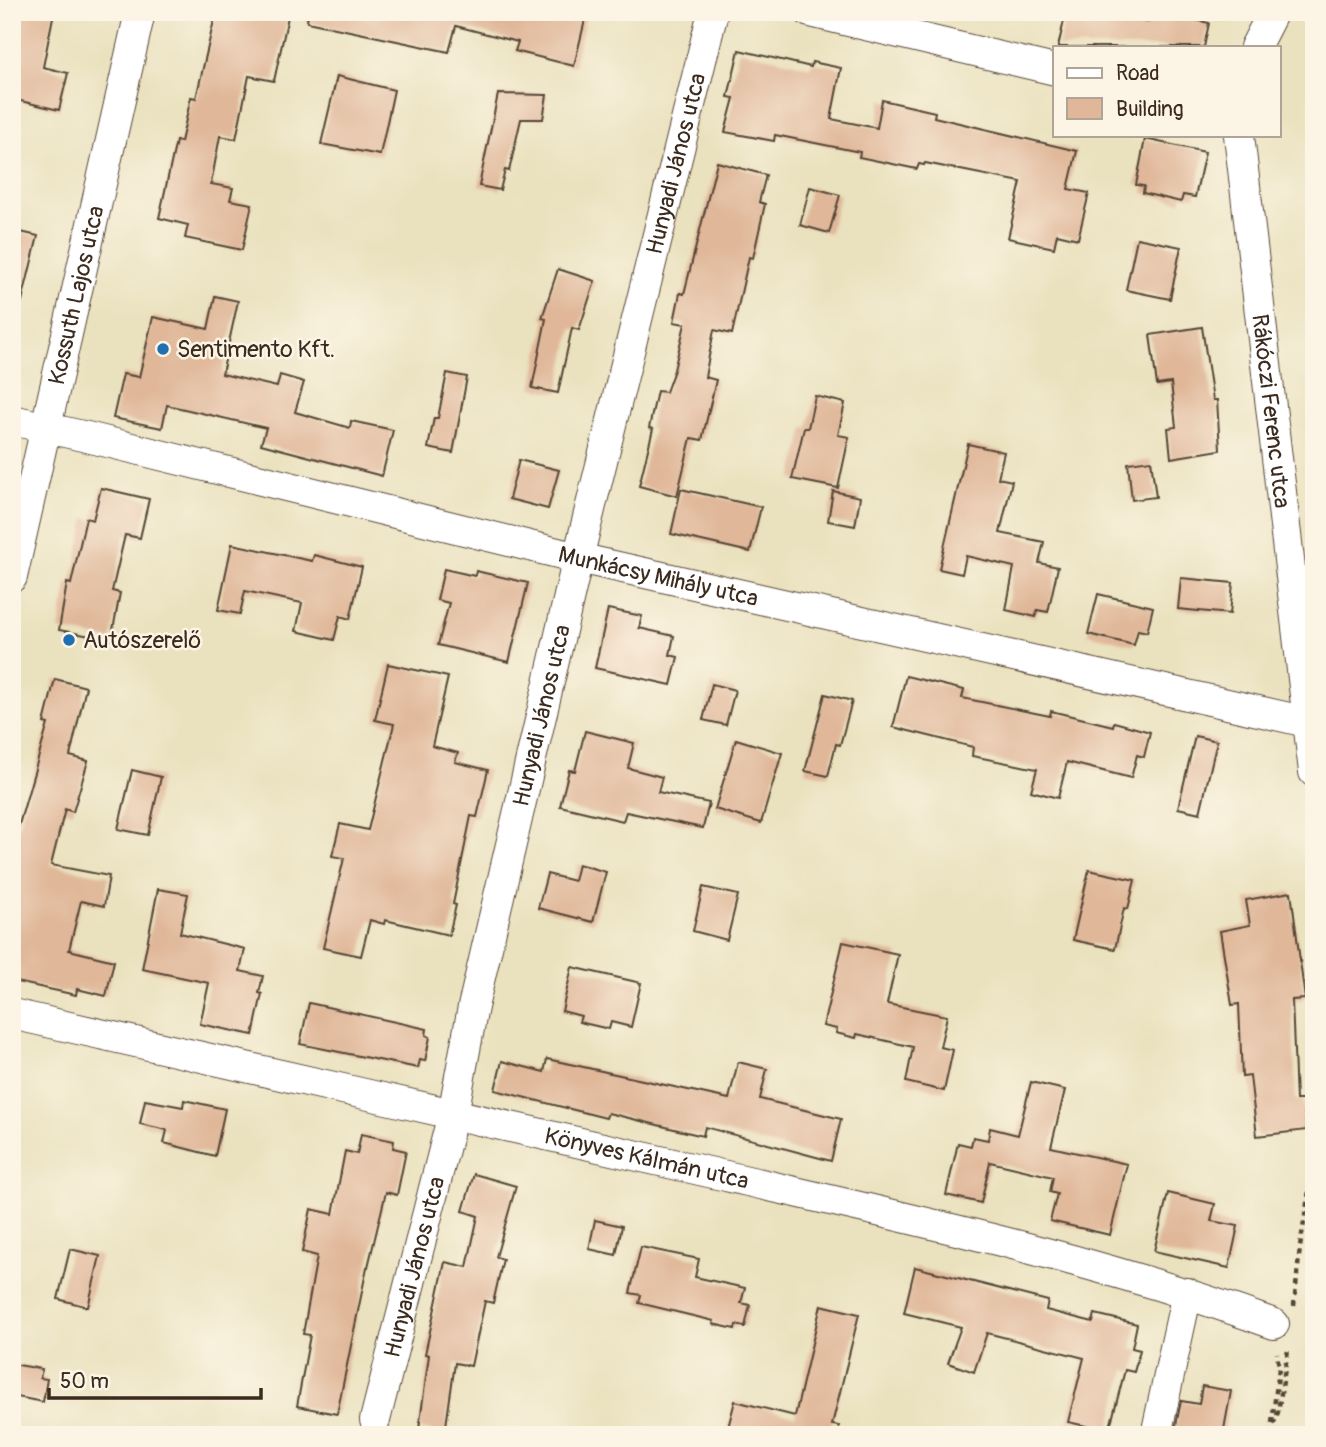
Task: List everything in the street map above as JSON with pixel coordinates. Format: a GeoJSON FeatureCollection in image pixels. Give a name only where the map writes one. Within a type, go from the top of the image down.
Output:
{"type":"FeatureCollection","features":[{"type":"Feature","properties":{"kind":"street","name":"Kossuth Lajos utca"},"geometry":{"type":"LineString","coordinates":[[12,577],[140,12]]}},
{"type":"Feature","properties":{"kind":"street","name":"Hunyadi János utca"},"geometry":{"type":"LineString","coordinates":[[375,1420],[453,1114],[473,1007],[578,558],[713,12]]}},
{"type":"Feature","properties":{"kind":"street"},"geometry":{"type":"LineString","coordinates":[[810,12],[1053,70]]}},
{"type":"Feature","properties":{"kind":"street"},"geometry":{"type":"LineString","coordinates":[[1256,46],[1273,12]]}},
{"type":"Feature","properties":{"kind":"street","name":"Rákóczi Ferenc utca"},"geometry":{"type":"LineString","coordinates":[[1239,136],[1314,772]]}},
{"type":"Feature","properties":{"kind":"street","name":"Munkácsy Mihály utca"},"geometry":{"type":"LineString","coordinates":[[12,420],[578,558],[1307,722]]}},
{"type":"Feature","properties":{"kind":"street","name":"Könyves Kálmán utca"},"geometry":{"type":"LineString","coordinates":[[12,1014],[857,1207],[1113,1270],[1286,1324]]}},
{"type":"Feature","properties":{"kind":"street"},"geometry":{"type":"LineString","coordinates":[[1156,1435],[1187,1293]]}},
{"type":"Feature","properties":{"kind":"path"},"geometry":{"type":"LineString","coordinates":[[1270,1434],[1278,1412],[1286,1324],[1314,1160]]}},
{"type":"Feature","properties":{"kind":"path"},"geometry":{"type":"LineString","coordinates":[[1270,1434],[1279,1368],[1274,1333],[1271,1331],[1286,1324]]}},
{"type":"Feature","properties":{"kind":"building"},"geometry":{"type":"Polygon","coordinates":[[[12,12],[54,12],[43,67],[68,73],[59,110],[12,99],[12,12]]]}},
{"type":"Feature","properties":{"kind":"building"},"geometry":{"type":"Polygon","coordinates":[[[216,12],[289,12],[274,81],[249,76],[236,139],[220,136],[211,184],[233,188],[230,200],[252,204],[242,250],[185,238],[188,225],[159,218],[176,141],[181,142],[191,97],[196,98],[216,12]]]}},
{"type":"Feature","properties":{"kind":"building"},"geometry":{"type":"Polygon","coordinates":[[[308,12],[569,12],[586,16],[574,66],[515,51],[518,42],[456,26],[449,52],[307,22],[308,12]]]}},
{"type":"Feature","properties":{"kind":"building"},"geometry":{"type":"Polygon","coordinates":[[[1066,12],[1103,12],[1148,22],[1151,12],[1160,12],[1209,23],[1204,46],[1058,46],[1066,12]]]}},
{"type":"Feature","properties":{"kind":"building"},"geometry":{"type":"Polygon","coordinates":[[[739,50],[811,67],[812,62],[841,68],[831,119],[877,128],[882,100],[935,112],[934,117],[1077,151],[1068,189],[1089,193],[1078,239],[1057,234],[1054,248],[1008,238],[1021,182],[925,163],[919,164],[917,169],[859,157],[860,152],[775,135],[774,141],[725,132],[734,98],[728,97],[739,50]]]}},
{"type":"Feature","properties":{"kind":"building"},"geometry":{"type":"Polygon","coordinates":[[[337,76],[394,90],[380,155],[321,144],[337,76]]]}},
{"type":"Feature","properties":{"kind":"building"},"geometry":{"type":"Polygon","coordinates":[[[498,94],[547,95],[543,119],[521,119],[509,171],[505,170],[500,190],[479,186],[498,94]]]}},
{"type":"Feature","properties":{"kind":"building"},"geometry":{"type":"Polygon","coordinates":[[[1145,139],[1205,152],[1195,197],[1183,195],[1181,202],[1143,193],[1144,186],[1136,185],[1145,139]]]}},
{"type":"Feature","properties":{"kind":"building"},"geometry":{"type":"Polygon","coordinates":[[[717,162],[766,175],[759,202],[765,204],[753,258],[749,257],[732,334],[714,330],[705,377],[716,380],[702,440],[691,438],[677,496],[639,486],[653,429],[649,428],[657,391],[666,392],[674,370],[685,324],[674,322],[680,293],[684,294],[717,162]]]}},
{"type":"Feature","properties":{"kind":"building"},"geometry":{"type":"Polygon","coordinates":[[[810,187],[840,195],[829,233],[800,225],[810,187]]]}},
{"type":"Feature","properties":{"kind":"building"},"geometry":{"type":"Polygon","coordinates":[[[12,230],[38,236],[21,305],[12,304],[12,230]]]}},
{"type":"Feature","properties":{"kind":"building"},"geometry":{"type":"Polygon","coordinates":[[[1137,238],[1181,247],[1170,299],[1126,290],[1137,238]]]}},
{"type":"Feature","properties":{"kind":"building"},"geometry":{"type":"Polygon","coordinates":[[[558,269],[595,281],[579,330],[572,328],[558,393],[532,388],[546,319],[542,318],[558,269]]]}},
{"type":"Feature","properties":{"kind":"building"},"geometry":{"type":"Polygon","coordinates":[[[215,296],[238,301],[222,374],[277,387],[280,375],[304,382],[295,412],[350,428],[351,421],[393,430],[382,476],[261,444],[266,428],[167,405],[162,428],[113,418],[123,374],[139,377],[153,317],[208,329],[215,296]]]}},
{"type":"Feature","properties":{"kind":"building"},"geometry":{"type":"Polygon","coordinates":[[[1202,327],[1213,400],[1217,400],[1220,450],[1171,458],[1168,428],[1176,427],[1171,383],[1157,385],[1150,335],[1202,327]]]}},
{"type":"Feature","properties":{"kind":"building"},"geometry":{"type":"Polygon","coordinates":[[[447,373],[467,377],[453,453],[428,448],[434,418],[438,418],[447,373]]]}},
{"type":"Feature","properties":{"kind":"building"},"geometry":{"type":"Polygon","coordinates":[[[815,396],[845,403],[838,435],[849,437],[838,488],[792,479],[815,396]]]}},
{"type":"Feature","properties":{"kind":"building"},"geometry":{"type":"Polygon","coordinates":[[[968,444],[1004,452],[998,478],[1012,481],[1000,533],[1044,542],[1039,563],[1058,567],[1048,612],[1037,610],[1036,617],[1006,610],[1014,567],[966,556],[962,574],[939,569],[968,444]]]}},
{"type":"Feature","properties":{"kind":"building"},"geometry":{"type":"Polygon","coordinates":[[[519,460],[559,470],[548,509],[509,499],[519,460]]]}},
{"type":"Feature","properties":{"kind":"building"},"geometry":{"type":"Polygon","coordinates":[[[1151,460],[1156,497],[1132,500],[1128,463],[1151,460]]]}},
{"type":"Feature","properties":{"kind":"building"},"geometry":{"type":"Polygon","coordinates":[[[101,488],[149,499],[140,538],[125,535],[112,591],[120,593],[111,640],[59,630],[67,583],[71,584],[86,518],[93,520],[101,488]]]}},
{"type":"Feature","properties":{"kind":"building"},"geometry":{"type":"Polygon","coordinates":[[[681,489],[761,507],[750,552],[671,534],[681,489]]]}},
{"type":"Feature","properties":{"kind":"building"},"geometry":{"type":"Polygon","coordinates":[[[833,491],[860,497],[855,526],[828,521],[833,491]]]}},
{"type":"Feature","properties":{"kind":"building"},"geometry":{"type":"Polygon","coordinates":[[[232,544],[312,561],[314,555],[362,567],[350,619],[340,616],[334,640],[296,631],[302,603],[245,591],[240,614],[218,610],[232,544]]]}},
{"type":"Feature","properties":{"kind":"building"},"geometry":{"type":"Polygon","coordinates":[[[444,569],[475,576],[476,571],[528,583],[509,662],[438,645],[449,603],[437,600],[444,569]]]}},
{"type":"Feature","properties":{"kind":"building"},"geometry":{"type":"Polygon","coordinates":[[[1181,578],[1233,583],[1230,614],[1178,609],[1181,578]]]}},
{"type":"Feature","properties":{"kind":"building"},"geometry":{"type":"Polygon","coordinates":[[[1098,594],[1153,607],[1147,632],[1138,630],[1134,645],[1088,634],[1098,594]]]}},
{"type":"Feature","properties":{"kind":"building"},"geometry":{"type":"Polygon","coordinates":[[[608,609],[642,616],[639,628],[674,636],[670,655],[678,657],[671,685],[595,668],[608,609]]]}},
{"type":"Feature","properties":{"kind":"building"},"geometry":{"type":"Polygon","coordinates":[[[388,664],[448,677],[432,746],[458,753],[455,762],[488,770],[477,817],[471,816],[449,935],[385,920],[384,924],[370,920],[361,956],[323,948],[344,858],[332,856],[340,824],[368,830],[394,724],[375,720],[388,664]]]}},
{"type":"Feature","properties":{"kind":"building"},"geometry":{"type":"Polygon","coordinates":[[[906,676],[964,690],[962,698],[1050,716],[1051,711],[1113,726],[1114,722],[1150,732],[1144,757],[1137,755],[1131,778],[1067,762],[1058,798],[1031,791],[1037,769],[972,756],[973,747],[893,727],[906,676]]]}},
{"type":"Feature","properties":{"kind":"building"},"geometry":{"type":"Polygon","coordinates":[[[55,679],[86,687],[70,756],[88,761],[73,812],[65,809],[51,865],[109,876],[104,906],[81,901],[69,950],[114,961],[106,996],[77,989],[76,995],[12,981],[12,849],[48,724],[44,723],[55,679]]]}},
{"type":"Feature","properties":{"kind":"building"},"geometry":{"type":"Polygon","coordinates":[[[712,684],[735,690],[726,725],[703,720],[712,684]]]}},
{"type":"Feature","properties":{"kind":"building"},"geometry":{"type":"Polygon","coordinates":[[[825,694],[852,701],[840,745],[836,744],[828,776],[805,771],[825,694]]]}},
{"type":"Feature","properties":{"kind":"building"},"geometry":{"type":"Polygon","coordinates":[[[585,731],[634,743],[628,768],[662,777],[658,792],[709,803],[703,828],[626,812],[623,821],[560,806],[569,770],[575,771],[585,731]]]}},
{"type":"Feature","properties":{"kind":"building"},"geometry":{"type":"Polygon","coordinates":[[[1195,736],[1217,741],[1200,813],[1178,808],[1195,736]]]}},
{"type":"Feature","properties":{"kind":"building"},"geometry":{"type":"Polygon","coordinates":[[[736,739],[782,753],[761,823],[715,809],[736,739]]]}},
{"type":"Feature","properties":{"kind":"building"},"geometry":{"type":"Polygon","coordinates":[[[132,770],[161,777],[148,835],[118,829],[132,770]]]}},
{"type":"Feature","properties":{"kind":"building"},"geometry":{"type":"Polygon","coordinates":[[[578,864],[606,872],[593,922],[538,908],[547,874],[574,881],[578,864]]]}},
{"type":"Feature","properties":{"kind":"building"},"geometry":{"type":"Polygon","coordinates":[[[1089,870],[1135,880],[1128,909],[1124,908],[1115,949],[1073,940],[1089,870]]]}},
{"type":"Feature","properties":{"kind":"building"},"geometry":{"type":"Polygon","coordinates":[[[703,887],[738,895],[727,940],[693,931],[703,887]]]}},
{"type":"Feature","properties":{"kind":"building"},"geometry":{"type":"Polygon","coordinates":[[[158,889],[188,894],[180,933],[245,949],[240,971],[263,976],[253,1035],[200,1024],[209,983],[142,969],[158,889]]]}},
{"type":"Feature","properties":{"kind":"building"},"geometry":{"type":"Polygon","coordinates":[[[1291,892],[1305,999],[1292,1000],[1296,1100],[1303,1100],[1307,1130],[1257,1136],[1250,1076],[1242,1077],[1239,1004],[1232,1005],[1220,931],[1250,925],[1246,900],[1291,892]]]}},
{"type":"Feature","properties":{"kind":"building"},"geometry":{"type":"Polygon","coordinates":[[[843,942],[898,954],[887,1004],[947,1016],[940,1047],[953,1050],[944,1091],[906,1082],[913,1047],[857,1034],[856,1038],[836,1033],[837,1029],[823,1026],[843,942]]]}},
{"type":"Feature","properties":{"kind":"building"},"geometry":{"type":"Polygon","coordinates":[[[572,967],[641,983],[631,1027],[611,1022],[609,1029],[579,1022],[581,1016],[562,1011],[572,967]]]}},
{"type":"Feature","properties":{"kind":"building"},"geometry":{"type":"Polygon","coordinates":[[[309,1003],[427,1029],[426,1035],[430,1037],[425,1061],[420,1060],[418,1068],[300,1044],[309,1003]]]}},
{"type":"Feature","properties":{"kind":"building"},"geometry":{"type":"Polygon","coordinates":[[[547,1059],[729,1099],[738,1062],[767,1069],[760,1099],[841,1119],[831,1161],[705,1127],[703,1136],[608,1113],[606,1118],[495,1090],[502,1061],[544,1072],[547,1059]]]}},
{"type":"Feature","properties":{"kind":"building"},"geometry":{"type":"Polygon","coordinates":[[[1031,1082],[1065,1090],[1051,1147],[1127,1164],[1110,1235],[1050,1221],[1057,1194],[1050,1192],[1053,1177],[990,1162],[981,1203],[946,1195],[958,1143],[971,1146],[973,1137],[988,1140],[990,1128],[1018,1135],[1031,1082]]]}},
{"type":"Feature","properties":{"kind":"building"},"geometry":{"type":"Polygon","coordinates":[[[145,1100],[183,1107],[184,1100],[225,1109],[215,1156],[164,1143],[167,1130],[140,1124],[145,1100]]]}},
{"type":"Feature","properties":{"kind":"building"},"geometry":{"type":"Polygon","coordinates":[[[361,1134],[394,1141],[393,1148],[406,1151],[397,1195],[386,1192],[367,1267],[337,1414],[297,1406],[310,1335],[303,1334],[317,1256],[302,1252],[311,1209],[333,1214],[345,1151],[357,1154],[361,1134]]]}},
{"type":"Feature","properties":{"kind":"building"},"geometry":{"type":"Polygon","coordinates":[[[474,1174],[516,1186],[496,1257],[503,1259],[493,1303],[485,1301],[471,1366],[455,1363],[445,1433],[419,1429],[429,1355],[425,1354],[445,1262],[467,1267],[478,1216],[463,1211],[474,1174]]]}},
{"type":"Feature","properties":{"kind":"building"},"geometry":{"type":"Polygon","coordinates":[[[1168,1193],[1215,1204],[1211,1221],[1238,1226],[1229,1268],[1154,1251],[1168,1193]]]}},
{"type":"Feature","properties":{"kind":"building"},"geometry":{"type":"Polygon","coordinates":[[[595,1220],[622,1226],[616,1255],[589,1249],[595,1220]]]}},
{"type":"Feature","properties":{"kind":"building"},"geometry":{"type":"Polygon","coordinates":[[[641,1247],[699,1259],[695,1277],[745,1288],[741,1303],[750,1305],[745,1327],[736,1325],[735,1329],[713,1324],[714,1321],[639,1303],[641,1295],[630,1293],[641,1247]]]}},
{"type":"Feature","properties":{"kind":"building"},"geometry":{"type":"Polygon","coordinates":[[[70,1249],[100,1256],[88,1307],[58,1299],[70,1249]]]}},
{"type":"Feature","properties":{"kind":"building"},"geometry":{"type":"Polygon","coordinates":[[[915,1267],[1048,1301],[1046,1310],[1093,1322],[1095,1314],[1137,1324],[1132,1348],[1140,1350],[1134,1372],[1125,1370],[1109,1431],[1068,1422],[1084,1358],[987,1333],[974,1372],[948,1363],[961,1327],[904,1313],[915,1267]]]}},
{"type":"Feature","properties":{"kind":"building"},"geometry":{"type":"Polygon","coordinates":[[[821,1305],[859,1314],[832,1425],[839,1426],[838,1435],[726,1435],[735,1401],[795,1416],[821,1305]]]}},
{"type":"Feature","properties":{"kind":"building"},"geometry":{"type":"Polygon","coordinates":[[[12,1364],[42,1369],[40,1378],[47,1379],[43,1402],[12,1396],[12,1364]]]}},
{"type":"Feature","properties":{"kind":"building"},"geometry":{"type":"Polygon","coordinates":[[[1202,1386],[1231,1391],[1223,1435],[1174,1435],[1181,1401],[1199,1404],[1202,1386]]]}},
{"type":"Feature","properties":{"kind":"place","name":"Sentimento Kft."},"geometry":{"type":"Point","coordinates":[163,349]}},
{"type":"Feature","properties":{"kind":"place","name":"Autószerelő"},"geometry":{"type":"Point","coordinates":[69,640]}}]}
